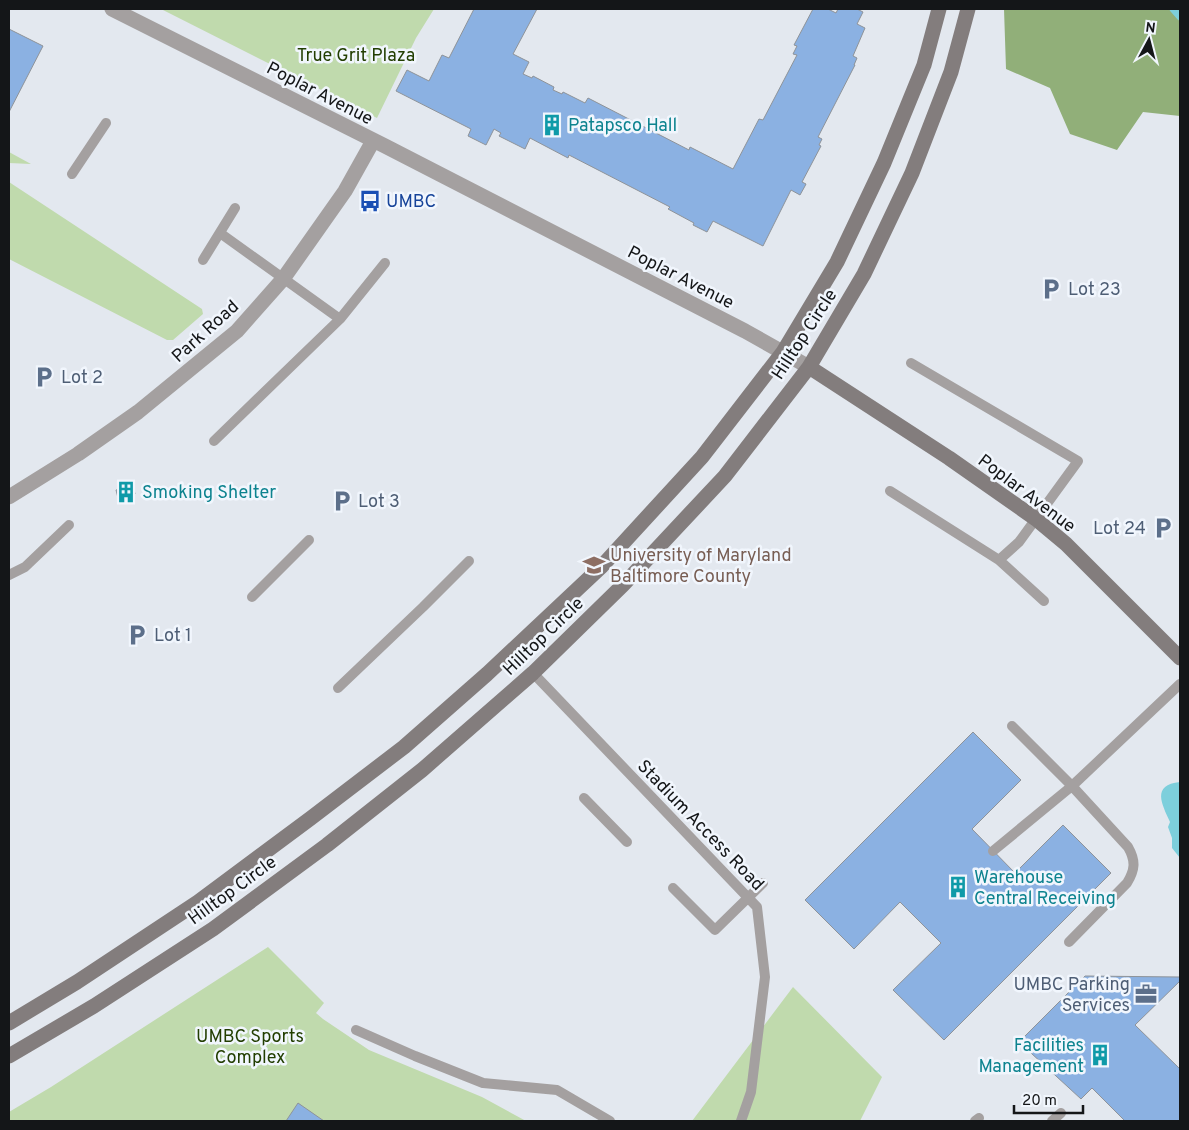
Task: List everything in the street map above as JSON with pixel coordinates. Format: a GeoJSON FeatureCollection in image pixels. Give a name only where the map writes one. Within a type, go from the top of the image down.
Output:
{"type":"FeatureCollection","features":[{"type":"Feature","properties":{"kind":"street","name":"Poplar Avenue"},"geometry":{"type":"LineString","coordinates":[[112,9],[373,140],[783,352],[808,367],[949,458],[1036,519],[1066,544],[1180,658]]}},
{"type":"Feature","properties":{"kind":"street","name":"Hilltop Circle"},"geometry":{"type":"LineString","coordinates":[[9,1023],[77,982],[198,902],[311,818],[418,734],[487,674],[602,566],[702,457],[783,352],[837,262],[884,163],[924,66],[939,9]]}},
{"type":"Feature","properties":{"kind":"street","name":"Hilltop Circle"},"geometry":{"type":"LineString","coordinates":[[9,1056],[94,1006],[228,918],[327,845],[422,770],[533,673],[623,585],[724,476],[808,367],[864,274],[912,173],[951,72],[968,9]]}},
{"type":"Feature","properties":{"kind":"street","name":"Park Road"},"geometry":{"type":"LineString","coordinates":[[9,497],[138,412],[237,331],[283,279],[345,191],[373,140]]}},
{"type":"Feature","properties":{"kind":"lane"},"geometry":{"type":"LineString","coordinates":[[72,174],[106,123]]}},
{"type":"Feature","properties":{"kind":"lane"},"geometry":{"type":"LineString","coordinates":[[203,260],[235,208]]}},
{"type":"Feature","properties":{"kind":"lane"},"geometry":{"type":"LineString","coordinates":[[220,234],[340,319]]}},
{"type":"Feature","properties":{"kind":"lane"},"geometry":{"type":"LineString","coordinates":[[214,441],[340,319],[385,263]]}},
{"type":"Feature","properties":{"kind":"lane"},"geometry":{"type":"LineString","coordinates":[[911,363],[1078,461],[1019,542],[1000,560]]}},
{"type":"Feature","properties":{"kind":"lane"},"geometry":{"type":"LineString","coordinates":[[890,491],[1000,560],[1044,601]]}},
{"type":"Feature","properties":{"kind":"lane"},"geometry":{"type":"LineString","coordinates":[[9,576],[25,566],[69,525]]}},
{"type":"Feature","properties":{"kind":"lane"},"geometry":{"type":"LineString","coordinates":[[252,597],[309,540]]}},
{"type":"Feature","properties":{"kind":"lane"},"geometry":{"type":"LineString","coordinates":[[338,688],[424,607],[469,561]]}},
{"type":"Feature","properties":{"kind":"lane","name":"Stadium Access Road"},"geometry":{"type":"LineString","coordinates":[[533,673],[757,907],[765,977],[751,1092],[741,1121]]}},
{"type":"Feature","properties":{"kind":"lane"},"geometry":{"type":"LineString","coordinates":[[993,851],[1072,786],[1180,684]]}},
{"type":"Feature","properties":{"kind":"lane"},"geometry":{"type":"LineString","coordinates":[[1012,726],[1072,786],[1128,847],[1133,856],[1133,874],[1127,883],[1069,942]]}},
{"type":"Feature","properties":{"kind":"lane"},"geometry":{"type":"LineString","coordinates":[[584,798],[627,842]]}},
{"type":"Feature","properties":{"kind":"lane"},"geometry":{"type":"LineString","coordinates":[[673,888],[715,930],[763,883]]}},
{"type":"Feature","properties":{"kind":"lane"},"geometry":{"type":"LineString","coordinates":[[356,1030],[483,1083],[557,1090],[610,1121]]}},
{"type":"Feature","properties":{"kind":"lane"},"geometry":{"type":"LineString","coordinates":[[1052,1121],[1061,1113]]}},
{"type":"Feature","properties":{"kind":"green space","name":"True Grit Plaza"},"geometry":{"type":"Polygon","coordinates":[[[161,9],[434,9],[416,38],[377,118],[161,9]]]}},
{"type":"Feature","properties":{"kind":"green space"},"geometry":{"type":"Polygon","coordinates":[[[1004,9],[1180,9],[1180,116],[1143,112],[1117,150],[1070,134],[1050,88],[1006,69],[1004,9]]]}},
{"type":"Feature","properties":{"kind":"green space"},"geometry":{"type":"Polygon","coordinates":[[[9,152],[31,164],[9,163],[9,152]]]}},
{"type":"Feature","properties":{"kind":"green space"},"geometry":{"type":"Polygon","coordinates":[[[9,182],[202,309],[203,314],[173,340],[167,340],[9,259],[9,182]]]}},
{"type":"Feature","properties":{"kind":"green space","name":"UMBC Sports Complex"},"geometry":{"type":"Polygon","coordinates":[[[268,947],[324,1003],[316,1013],[323,1019],[369,1050],[482,1097],[526,1121],[9,1121],[9,1112],[268,947]]]}},
{"type":"Feature","properties":{"kind":"green space"},"geometry":{"type":"Polygon","coordinates":[[[793,987],[882,1077],[860,1121],[692,1121],[793,987]]]}},
{"type":"Feature","properties":{"kind":"water"},"geometry":{"type":"Polygon","coordinates":[[[1180,782],[1180,858],[1172,848],[1172,838],[1168,827],[1170,822],[1161,796],[1165,787],[1180,782]]]}},
{"type":"Feature","properties":{"kind":"building","name":"Patapsco Hall"},"geometry":{"type":"Polygon","coordinates":[[[474,9],[537,9],[513,54],[529,62],[523,74],[532,78],[533,76],[554,87],[553,90],[562,94],[563,92],[585,103],[588,98],[689,150],[690,147],[733,169],[759,119],[763,120],[797,55],[793,54],[797,46],[794,45],[813,9],[828,9],[836,13],[838,9],[857,9],[863,12],[857,24],[865,28],[853,56],[857,58],[855,65],[818,137],[822,139],[819,145],[821,146],[802,182],[806,184],[800,195],[791,190],[763,246],[713,221],[707,232],[668,209],[670,207],[569,155],[568,158],[530,138],[525,149],[499,136],[501,133],[494,129],[486,145],[468,136],[471,129],[396,91],[407,70],[429,81],[442,55],[449,58],[474,9]]]}},
{"type":"Feature","properties":{"kind":"building"},"geometry":{"type":"Polygon","coordinates":[[[9,29],[43,46],[9,112],[9,29]]]}},
{"type":"Feature","properties":{"kind":"building","name":"Smoking Shelter"},"geometry":{"type":"Polygon","coordinates":[[[133,486],[135,494],[118,498],[116,490],[133,486]]]}},
{"type":"Feature","properties":{"kind":"building","name":"Warehouse Central Receiving"},"geometry":{"type":"Polygon","coordinates":[[[973,732],[1021,780],[972,829],[1015,873],[1063,825],[1111,873],[944,1040],[893,990],[941,943],[900,902],[854,949],[805,900],[973,732]]]}},
{"type":"Feature","properties":{"kind":"building","name":"Facilities Management"},"geometry":{"type":"Polygon","coordinates":[[[1085,976],[1180,977],[1180,981],[1135,1025],[1180,1069],[1180,1121],[1125,1121],[1092,1088],[1081,1099],[1019,1042],[1085,976]]]}},
{"type":"Feature","properties":{"kind":"building"},"geometry":{"type":"Polygon","coordinates":[[[298,1103],[324,1121],[286,1121],[298,1103]]]}},
{"type":"Feature","properties":{"kind":"waterway"},"geometry":{"type":"LineString","coordinates":[[1173,9],[1180,17]]}},
{"type":"Feature","properties":{"kind":"place","name":"Patapsco Hall"},"geometry":{"type":"Point","coordinates":[552,125]}},
{"type":"Feature","properties":{"kind":"place","name":"UMBC"},"geometry":{"type":"Point","coordinates":[370,201]}},
{"type":"Feature","properties":{"kind":"place","name":"Lot 23"},"geometry":{"type":"Point","coordinates":[1051,289]}},
{"type":"Feature","properties":{"kind":"place","name":"Lot 2"},"geometry":{"type":"Point","coordinates":[44,377]}},
{"type":"Feature","properties":{"kind":"place","name":"Smoking Shelter"},"geometry":{"type":"Point","coordinates":[126,492]}},
{"type":"Feature","properties":{"kind":"place","name":"Lot 3"},"geometry":{"type":"Point","coordinates":[342,501]}},
{"type":"Feature","properties":{"kind":"place","name":"Lot 24"},"geometry":{"type":"Point","coordinates":[1163,528]}},
{"type":"Feature","properties":{"kind":"place","name":"University of Maryland Baltimore County"},"geometry":{"type":"Point","coordinates":[594,565]}},
{"type":"Feature","properties":{"kind":"place","name":"Lot 1"},"geometry":{"type":"Point","coordinates":[137,635]}},
{"type":"Feature","properties":{"kind":"place","name":"Warehouse Central Receiving"},"geometry":{"type":"Point","coordinates":[958,887]}},
{"type":"Feature","properties":{"kind":"place","name":"UMBC Parking Services"},"geometry":{"type":"Point","coordinates":[1146,994]}},
{"type":"Feature","properties":{"kind":"place","name":"Facilities Management"},"geometry":{"type":"Point","coordinates":[1100,1055]}}]}
